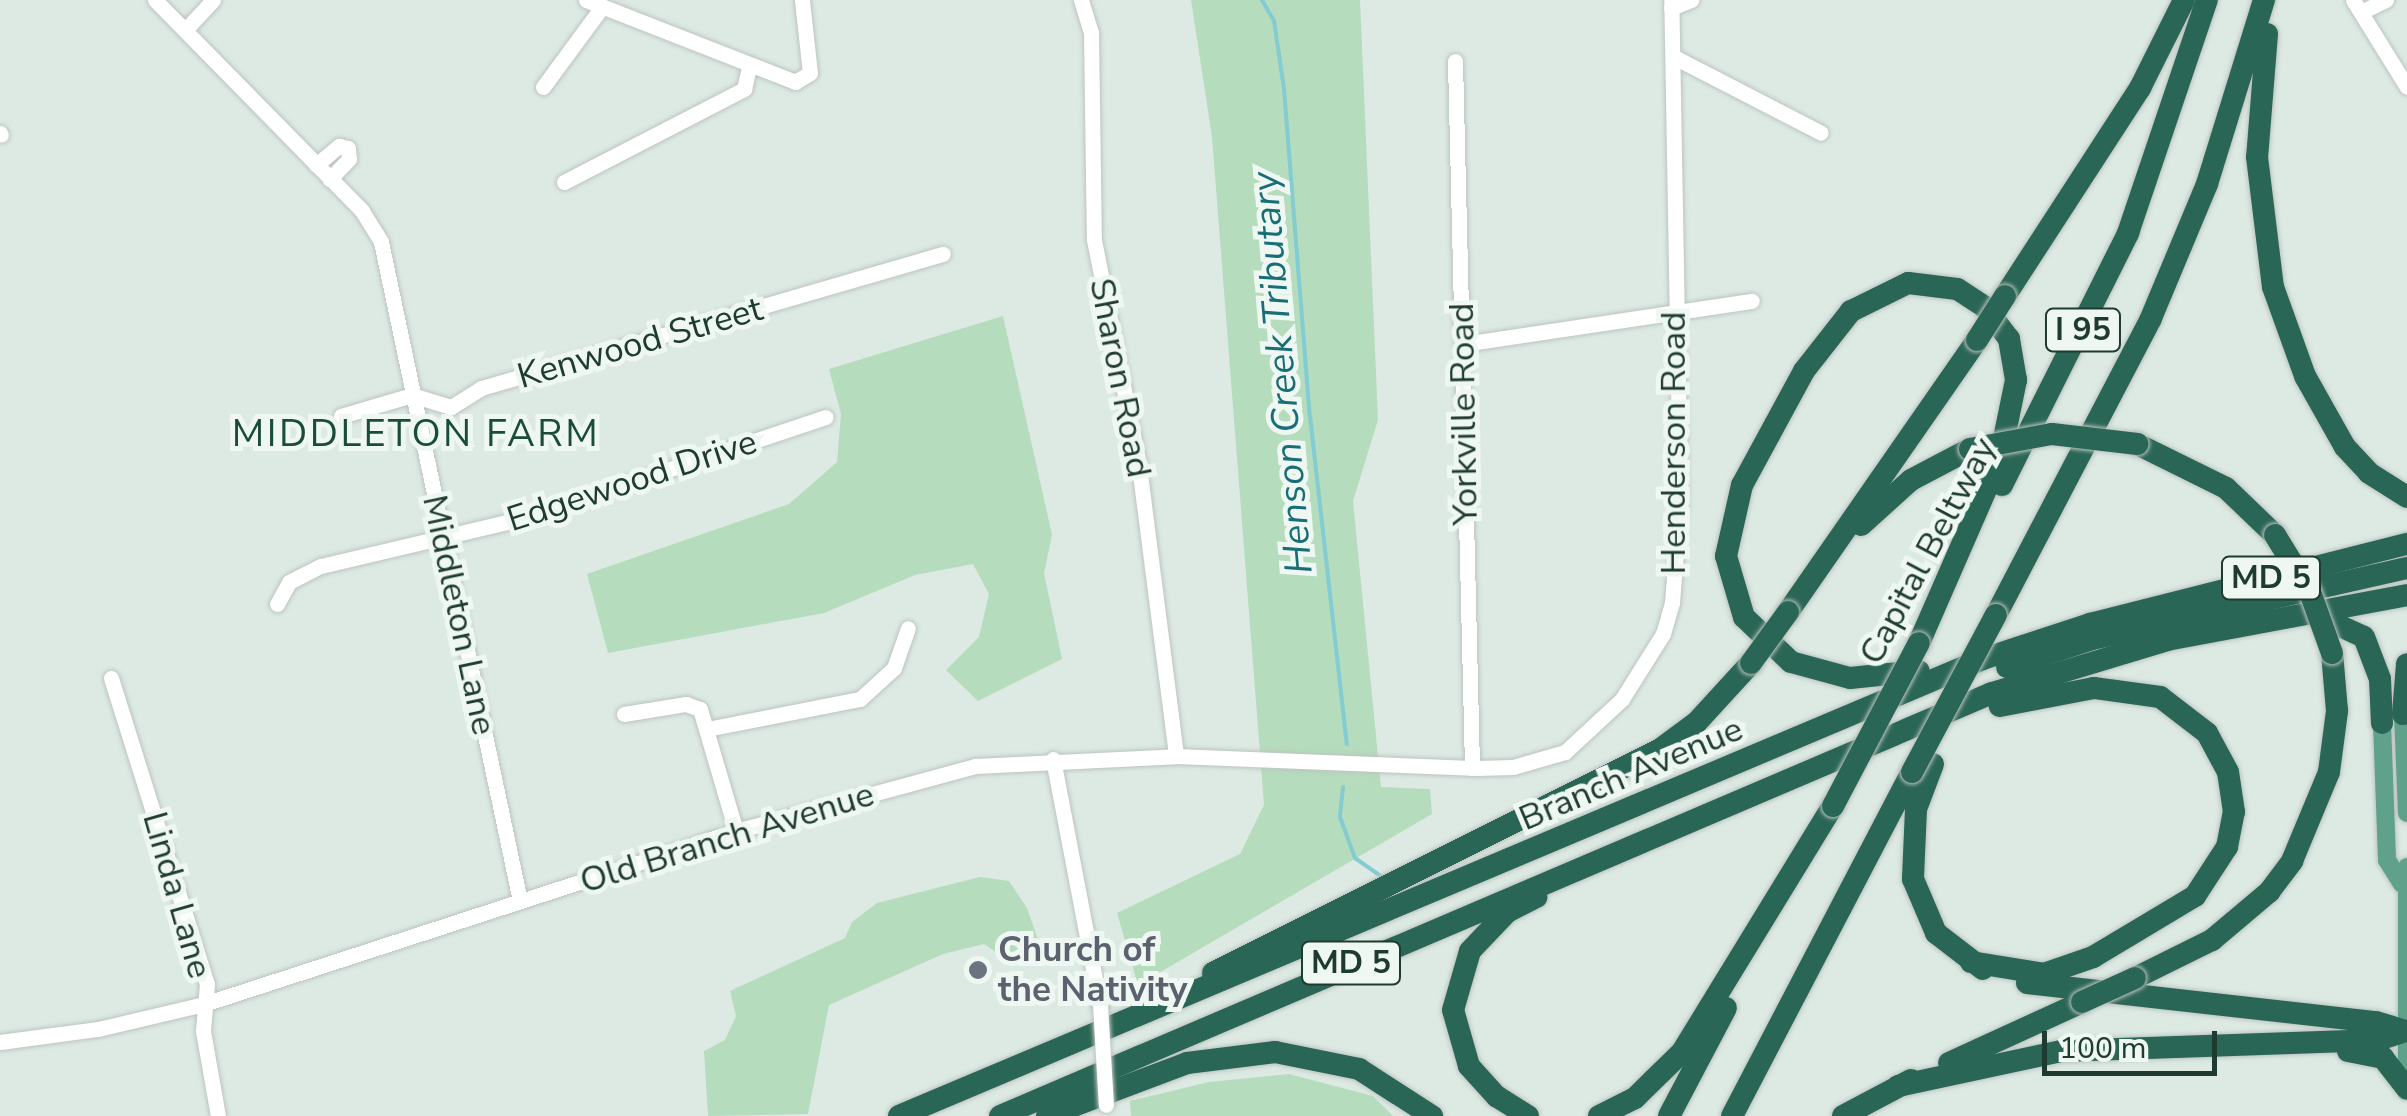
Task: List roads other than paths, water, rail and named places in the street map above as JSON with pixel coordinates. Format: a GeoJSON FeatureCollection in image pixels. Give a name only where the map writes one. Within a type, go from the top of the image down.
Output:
{"type":"FeatureCollection","features":[{"type":"Feature","properties":{"kind":"highway"},"geometry":{"type":"LineString","coordinates":[[979,1084],[1633,766],[1697,722],[1751,663],[1977,340],[2140,88],[2184,0]]}},
{"type":"Feature","properties":{"kind":"highway","name":"Capital Beltway"},"geometry":{"type":"LineString","coordinates":[[1669,1116],[1919,643],[2128,233],[2207,0]]}},
{"type":"Feature","properties":{"kind":"highway","name":"I 95"},"geometry":{"type":"LineString","coordinates":[[1732,1116],[1923,768],[2101,417],[2207,184],[2264,0]]}},
{"type":"Feature","properties":{"kind":"highway"},"geometry":{"type":"LineString","coordinates":[[2272,0],[2257,157],[2273,287],[2305,376],[2345,448],[2369,473],[2407,496]]}},
{"type":"Feature","properties":{"kind":"highway"},"geometry":{"type":"LineString","coordinates":[[1919,643],[2000,458],[2016,380],[2009,340],[1984,306],[1957,289],[1908,283],[1851,311],[1804,371],[1760,447],[1727,535],[1728,577],[1744,617],[1790,662],[1829,675],[1876,678],[1914,672],[2038,632],[2158,606]]}},
{"type":"Feature","properties":{"kind":"highway"},"geometry":{"type":"LineString","coordinates":[[1788,612],[1885,501],[1970,450],[2052,434],[2137,444],[2226,488],[2275,535],[2310,592],[2332,654],[2335,740],[2320,804],[2292,861],[2268,892],[2212,940],[1898,1086],[1843,1116]]}},
{"type":"Feature","properties":{"kind":"highway","name":"Branch Avenue"},"geometry":{"type":"LineString","coordinates":[[898,1116],[1727,772],[1983,659],[2158,606],[2407,544]]}},
{"type":"Feature","properties":{"kind":"highway"},"geometry":{"type":"LineString","coordinates":[[1727,772],[2092,639],[2407,568]]}},
{"type":"Feature","properties":{"kind":"highway","name":"Branch Avenue"},"geometry":{"type":"LineString","coordinates":[[1000,1116],[1703,812],[2051,673],[2301,610],[2407,595]]}},
{"type":"Feature","properties":{"kind":"highway"},"geometry":{"type":"LineString","coordinates":[[2301,610],[2328,616],[2364,637],[2392,718]]}},
{"type":"Feature","properties":{"kind":"highway"},"geometry":{"type":"LineString","coordinates":[[2392,718],[2407,664]]}},
{"type":"Feature","properties":{"kind":"highway"},"geometry":{"type":"LineString","coordinates":[[1821,764],[2036,695],[2094,688],[2160,697],[2208,733],[2228,772],[2234,812],[2227,847],[2195,896],[2060,970],[2012,972],[1971,962]]}},
{"type":"Feature","properties":{"kind":"highway"},"geometry":{"type":"LineString","coordinates":[[1923,768],[1916,809],[1913,879],[1936,933],[1971,962],[2010,980],[2376,1022],[2406,1031]]}},
{"type":"Feature","properties":{"kind":"highway"},"geometry":{"type":"LineString","coordinates":[[1599,1116],[1635,1098],[1682,1052],[1833,806]]}},
{"type":"Feature","properties":{"kind":"highway"},"geometry":{"type":"LineString","coordinates":[[1528,1116],[1480,1081],[1460,1046],[1454,992],[1470,952],[1507,912],[1703,812]]}},
{"type":"Feature","properties":{"kind":"highway"},"geometry":{"type":"LineString","coordinates":[[1898,1086],[2061,1051],[2378,1040],[2406,1031]]}},
{"type":"Feature","properties":{"kind":"highway"},"geometry":{"type":"LineString","coordinates":[[2250,1044],[2278,1052],[2366,1051],[2383,1058],[2407,1089]]}},
{"type":"Feature","properties":{"kind":"highway"},"geometry":{"type":"LineString","coordinates":[[1047,1116],[1187,1064],[1275,1052],[1359,1069],[1432,1116]]}},
{"type":"Feature","properties":{"kind":"main road"},"geometry":{"type":"LineString","coordinates":[[2392,718],[2407,813]]}},
{"type":"Feature","properties":{"kind":"main road"},"geometry":{"type":"LineString","coordinates":[[2392,718],[2388,860],[2405,876],[2407,1072]]}},
{"type":"Feature","properties":{"kind":"street","name":"Middleton Lane"},"geometry":{"type":"LineString","coordinates":[[155,0],[187,28],[316,165],[381,242],[520,901]]}},
{"type":"Feature","properties":{"kind":"street"},"geometry":{"type":"LineString","coordinates":[[187,28],[213,0]]}},
{"type":"Feature","properties":{"kind":"street"},"geometry":{"type":"LineString","coordinates":[[586,0],[748,67],[800,82],[810,73],[802,0]]}},
{"type":"Feature","properties":{"kind":"street","name":"Sharon Road"},"geometry":{"type":"LineString","coordinates":[[1081,0],[1091,32],[1094,240],[1139,466],[1176,756]]}},
{"type":"Feature","properties":{"kind":"street"},"geometry":{"type":"LineString","coordinates":[[1671,4],[1691,0]]}},
{"type":"Feature","properties":{"kind":"street"},"geometry":{"type":"LineString","coordinates":[[2386,0],[2357,6],[2407,86]]}},
{"type":"Feature","properties":{"kind":"street","name":"Henderson Road"},"geometry":{"type":"LineString","coordinates":[[1472,768],[1513,766],[1565,752],[1622,699],[1663,634],[1680,517],[1671,4]]}},
{"type":"Feature","properties":{"kind":"street"},"geometry":{"type":"LineString","coordinates":[[542,87],[602,8]]}},
{"type":"Feature","properties":{"kind":"street"},"geometry":{"type":"LineString","coordinates":[[1674,58],[1821,133]]}},
{"type":"Feature","properties":{"kind":"street","name":"Yorkville Road"},"geometry":{"type":"LineString","coordinates":[[1454,61],[1472,768]]}},
{"type":"Feature","properties":{"kind":"street"},"geometry":{"type":"LineString","coordinates":[[564,182],[744,90],[748,67]]}},
{"type":"Feature","properties":{"kind":"street"},"geometry":{"type":"LineString","coordinates":[[316,165],[340,146],[348,148],[349,159],[330,180]]}},
{"type":"Feature","properties":{"kind":"street","name":"Kenwood Street"},"geometry":{"type":"LineString","coordinates":[[341,416],[412,395],[451,407],[481,388],[943,254]]}},
{"type":"Feature","properties":{"kind":"street"},"geometry":{"type":"LineString","coordinates":[[1463,344],[1752,301]]}},
{"type":"Feature","properties":{"kind":"street","name":"Edgewood Drive"},"geometry":{"type":"LineString","coordinates":[[277,604],[289,582],[321,566],[593,497],[826,418]]}},
{"type":"Feature","properties":{"kind":"street"},"geometry":{"type":"LineString","coordinates":[[707,728],[860,699],[894,668],[908,628]]}},
{"type":"Feature","properties":{"kind":"street","name":"Linda Lane"},"geometry":{"type":"LineString","coordinates":[[111,678],[207,984],[204,1004],[218,1116]]}},
{"type":"Feature","properties":{"kind":"street"},"geometry":{"type":"LineString","coordinates":[[624,714],[694,705],[707,728],[736,831]]}},
{"type":"Feature","properties":{"kind":"street","name":"Old Branch Avenue"},"geometry":{"type":"LineString","coordinates":[[0,1042],[98,1029],[204,1004],[736,831],[975,766],[1053,759],[1176,756],[1472,768]]}},
{"type":"Feature","properties":{"kind":"street"},"geometry":{"type":"LineString","coordinates":[[1053,759],[1100,1005],[1106,1111]]}},
{"type":"Feature","properties":{"kind":"waterway","name":"Henson Creek Tributary"},"geometry":{"type":"LineString","coordinates":[[1262,0],[1274,21],[1284,89],[1310,416],[1347,744]]}},
{"type":"Feature","properties":{"kind":"waterway","name":"Henson Creek Tributary"},"geometry":{"type":"LineString","coordinates":[[1343,787],[1340,817],[1355,858],[1381,876]]}},
{"type":"Feature","properties":{"kind":"place","name":"Church of the Nativity"},"geometry":{"type":"Point","coordinates":[978,970]}},
{"type":"Feature","properties":{"kind":"district","name":"MIDDLETON FARM"},"geometry":{"type":"Point","coordinates":[416,434]}}]}
